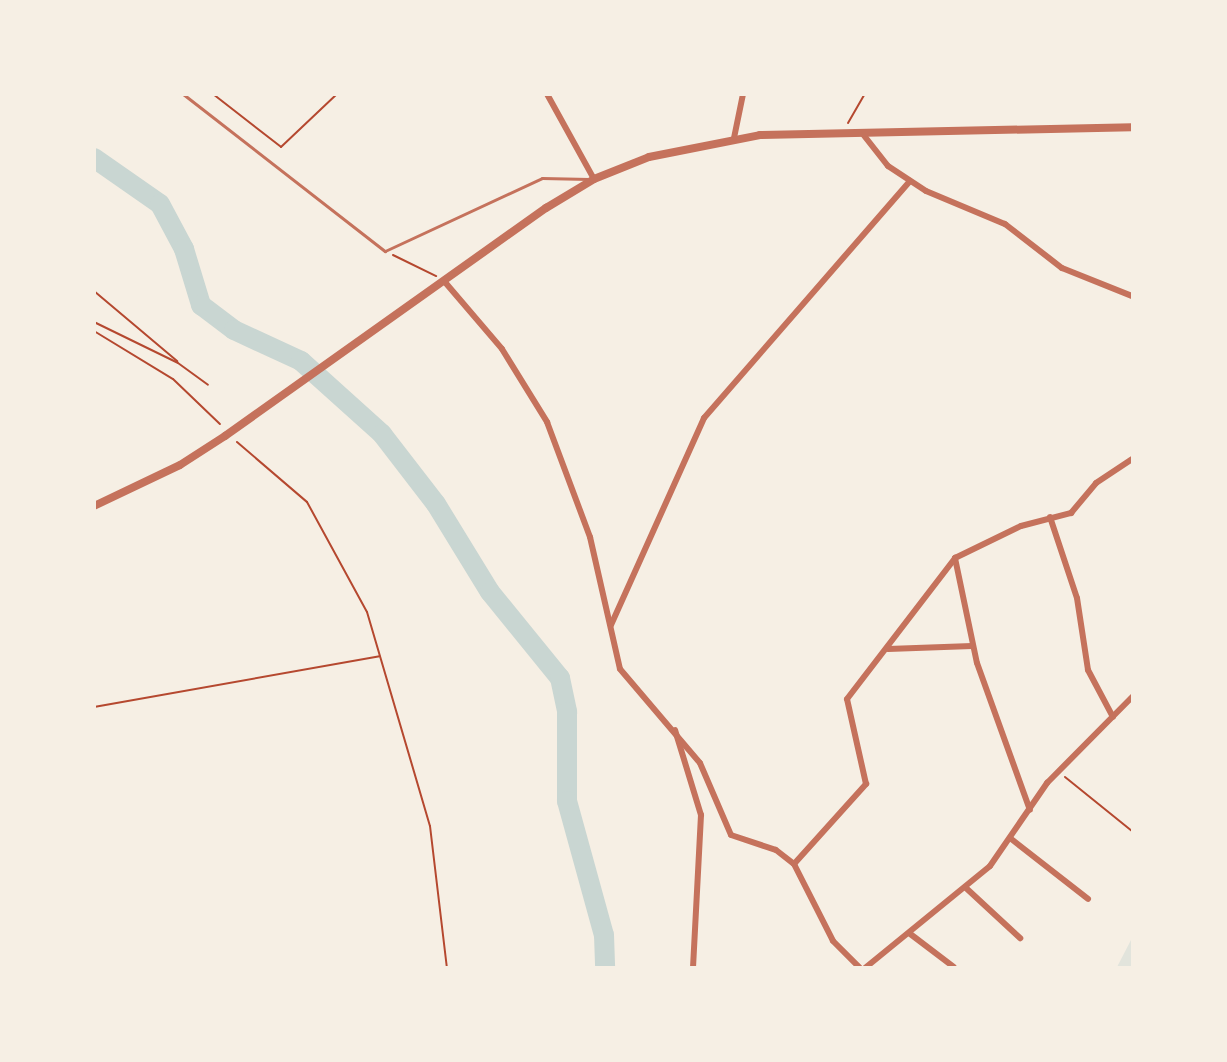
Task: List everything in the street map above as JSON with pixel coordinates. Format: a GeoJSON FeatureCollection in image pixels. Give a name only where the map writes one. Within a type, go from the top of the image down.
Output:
{"type":"FeatureCollection","features":[{"type":"Feature","properties":{"kind":"street"},"geometry":{"type":"LineString","coordinates":[[547,94],[594,179]]}},
{"type":"Feature","properties":{"kind":"street"},"geometry":{"type":"LineString","coordinates":[[734,138],[743,94]]}},
{"type":"Feature","properties":{"kind":"street"},"geometry":{"type":"LineString","coordinates":[[94,506],[180,465],[444,280],[594,179],[649,157],[734,138],[1132,127]]}},
{"type":"Feature","properties":{"kind":"street"},"geometry":{"type":"LineString","coordinates":[[862,133],[888,166],[910,181],[1005,224],[1062,268],[1132,296]]}},
{"type":"Feature","properties":{"kind":"street"},"geometry":{"type":"LineString","coordinates":[[611,625],[704,418],[910,181]]}},
{"type":"Feature","properties":{"kind":"street"},"geometry":{"type":"LineString","coordinates":[[444,280],[502,349],[547,422],[590,537],[611,625],[629,683],[675,727],[700,763],[731,835],[776,850],[794,864],[833,941],[860,968]]}},
{"type":"Feature","properties":{"kind":"street"},"geometry":{"type":"LineString","coordinates":[[794,864],[866,784],[847,699],[888,649],[955,558],[1050,517],[1071,513],[1096,483],[1132,459]]}},
{"type":"Feature","properties":{"kind":"street"},"geometry":{"type":"LineString","coordinates":[[1050,517],[1077,598],[1088,670],[1113,717]]}},
{"type":"Feature","properties":{"kind":"street"},"geometry":{"type":"LineString","coordinates":[[955,558],[972,646],[1030,810]]}},
{"type":"Feature","properties":{"kind":"street"},"geometry":{"type":"LineString","coordinates":[[888,649],[972,646]]}},
{"type":"Feature","properties":{"kind":"street"},"geometry":{"type":"LineString","coordinates":[[865,968],[966,888],[1010,838],[1047,783],[1132,697]]}},
{"type":"Feature","properties":{"kind":"street"},"geometry":{"type":"LineString","coordinates":[[675,727],[701,815],[693,968]]}},
{"type":"Feature","properties":{"kind":"street"},"geometry":{"type":"LineString","coordinates":[[1010,838],[1088,899]]}},
{"type":"Feature","properties":{"kind":"street"},"geometry":{"type":"LineString","coordinates":[[966,888],[1020,938]]}},
{"type":"Feature","properties":{"kind":"street"},"geometry":{"type":"LineString","coordinates":[[909,933],[954,967]]}},
{"type":"Feature","properties":{"kind":"lane"},"geometry":{"type":"LineString","coordinates":[[183,94],[385,251],[542,178],[594,179]]}},
{"type":"Feature","properties":{"kind":"path"},"geometry":{"type":"LineString","coordinates":[[213,94],[281,147],[337,94]]}},
{"type":"Feature","properties":{"kind":"path"},"geometry":{"type":"LineString","coordinates":[[842,134],[865,94]]}},
{"type":"Feature","properties":{"kind":"path"},"geometry":{"type":"LineString","coordinates":[[385,251],[444,280]]}},
{"type":"Feature","properties":{"kind":"path"},"geometry":{"type":"LineString","coordinates":[[94,291],[178,363],[208,385]]}},
{"type":"Feature","properties":{"kind":"path"},"geometry":{"type":"LineString","coordinates":[[94,322],[178,363]]}},
{"type":"Feature","properties":{"kind":"path"},"geometry":{"type":"LineString","coordinates":[[94,331],[173,379],[220,424]]}},
{"type":"Feature","properties":{"kind":"path"},"geometry":{"type":"LineString","coordinates":[[237,442],[307,502],[367,612],[430,826],[447,968]]}},
{"type":"Feature","properties":{"kind":"path"},"geometry":{"type":"LineString","coordinates":[[94,707],[379,656]]}},
{"type":"Feature","properties":{"kind":"path"},"geometry":{"type":"LineString","coordinates":[[1058,771],[1132,831]]}},
{"type":"Feature","properties":{"kind":"shaded area"},"geometry":{"type":"Polygon","coordinates":[[[1132,938],[1132,967],[1117,967],[1131,940],[1132,938]]]}},
{"type":"Feature","properties":{"kind":"waterway"},"geometry":{"type":"LineString","coordinates":[[94,158],[160,204],[184,249],[201,305],[234,330],[301,361],[382,434],[436,504],[490,592],[560,678],[567,712],[567,801],[604,935],[605,968]]}}]}
